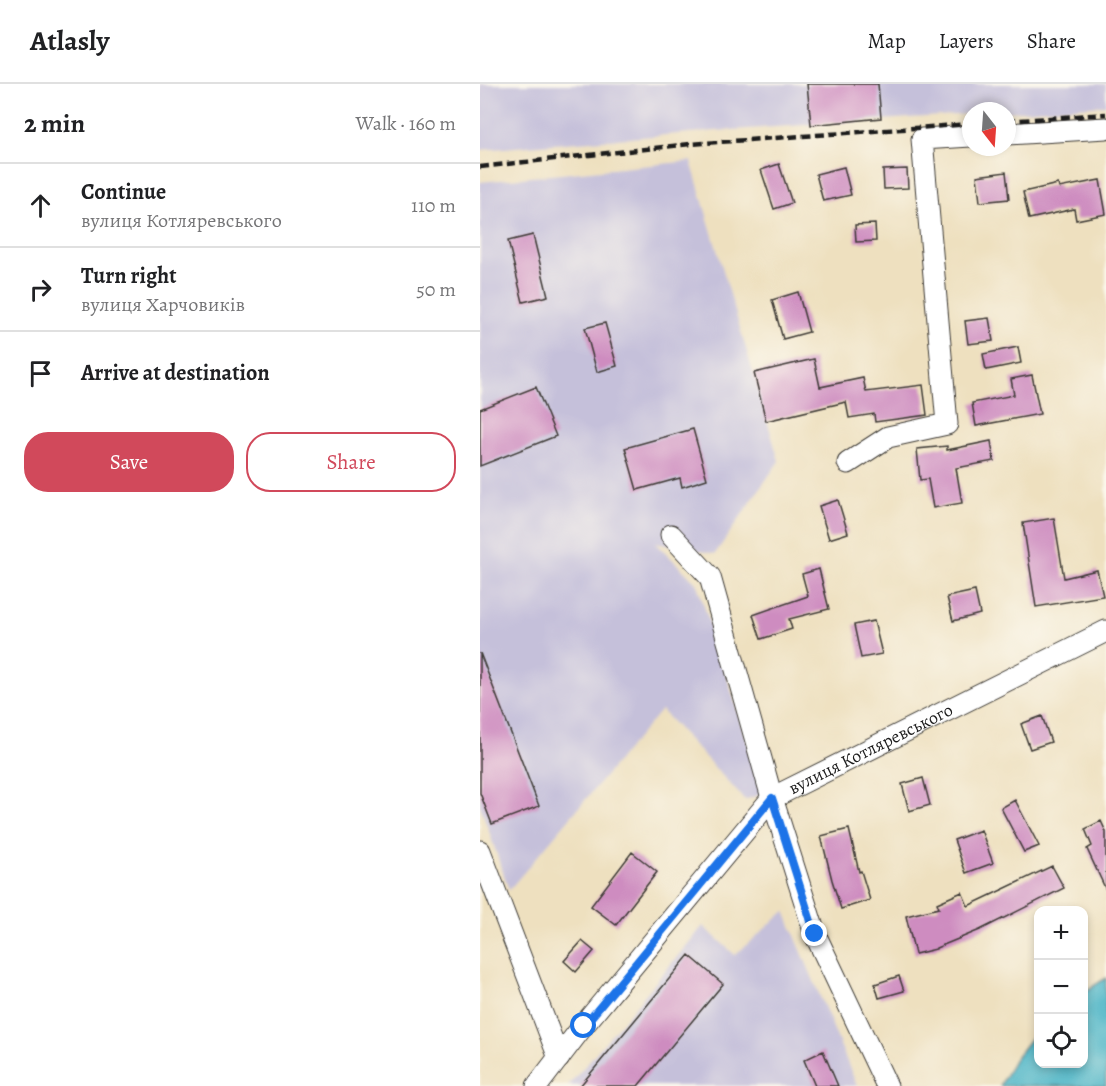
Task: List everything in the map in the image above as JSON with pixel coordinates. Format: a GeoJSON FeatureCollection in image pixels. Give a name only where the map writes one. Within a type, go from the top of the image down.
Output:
{"type":"FeatureCollection","features":[{"type":"Feature","properties":{"kind":"street"},"geometry":{"type":"LineString","coordinates":[[1016,133],[1106,128]]}},
{"type":"Feature","properties":{"kind":"street"},"geometry":{"type":"LineString","coordinates":[[848,463],[888,437],[947,424],[922,139],[962,137]]}},
{"type":"Feature","properties":{"kind":"street"},"geometry":{"type":"LineString","coordinates":[[671,535],[710,577],[772,798],[815,934],[887,1086]]}},
{"type":"Feature","properties":{"kind":"street","name":"вулиця Котляревського"},"geometry":{"type":"LineString","coordinates":[[537,1086],[772,798],[1106,631]]}},
{"type":"Feature","properties":{"kind":"street"},"geometry":{"type":"LineString","coordinates":[[480,850],[559,1058]]}},
{"type":"Feature","properties":{"kind":"shaded area"},"geometry":{"type":"Polygon","coordinates":[[[480,84],[1106,84],[1106,105],[1016,111],[1016,102],[962,102],[962,115],[480,150],[480,84]]]}},
{"type":"Feature","properties":{"kind":"shaded area"},"geometry":{"type":"Polygon","coordinates":[[[691,161],[779,461],[715,554],[655,542],[697,584],[764,793],[745,800],[661,710],[509,890],[480,805],[480,182],[691,161]]]}},
{"type":"Feature","properties":{"kind":"shaded area"},"geometry":{"type":"Polygon","coordinates":[[[785,911],[857,1086],[568,1086],[703,926],[735,955],[785,911]]]}},
{"type":"Feature","properties":{"kind":"water"},"geometry":{"type":"Polygon","coordinates":[[[1106,978],[1106,1086],[1000,1086],[1014,1060],[1034,1034],[1034,1068],[1088,1068],[1088,989],[1106,978]]]}},
{"type":"Feature","properties":{"kind":"building"},"geometry":{"type":"Polygon","coordinates":[[[807,84],[878,84],[881,118],[811,125],[807,84]]]}},
{"type":"Feature","properties":{"kind":"building"},"geometry":{"type":"Polygon","coordinates":[[[779,164],[792,203],[774,209],[761,170],[779,164]]]}},
{"type":"Feature","properties":{"kind":"building"},"geometry":{"type":"Polygon","coordinates":[[[844,167],[851,195],[823,201],[816,174],[844,167]]]}},
{"type":"Feature","properties":{"kind":"building"},"geometry":{"type":"Polygon","coordinates":[[[907,169],[908,188],[884,189],[883,170],[907,169]]]}},
{"type":"Feature","properties":{"kind":"building"},"geometry":{"type":"Polygon","coordinates":[[[1006,172],[1009,199],[980,202],[977,176],[1006,172]]]}},
{"type":"Feature","properties":{"kind":"building"},"geometry":{"type":"Polygon","coordinates":[[[1100,180],[1106,214],[1076,220],[1074,209],[1029,219],[1023,192],[1058,184],[1059,188],[1100,180]]]}},
{"type":"Feature","properties":{"kind":"building"},"geometry":{"type":"Polygon","coordinates":[[[875,224],[876,241],[856,242],[855,225],[875,224]]]}},
{"type":"Feature","properties":{"kind":"building"},"geometry":{"type":"Polygon","coordinates":[[[533,235],[548,296],[523,302],[508,241],[533,235]]]}},
{"type":"Feature","properties":{"kind":"building"},"geometry":{"type":"Polygon","coordinates":[[[798,292],[809,332],[783,339],[772,300],[798,292]]]}},
{"type":"Feature","properties":{"kind":"building"},"geometry":{"type":"Polygon","coordinates":[[[989,318],[993,341],[968,344],[965,321],[989,318]]]}},
{"type":"Feature","properties":{"kind":"building"},"geometry":{"type":"Polygon","coordinates":[[[605,323],[617,366],[597,372],[585,328],[605,323]]]}},
{"type":"Feature","properties":{"kind":"building"},"geometry":{"type":"Polygon","coordinates":[[[1018,347],[1021,363],[986,370],[983,354],[1018,347]]]}},
{"type":"Feature","properties":{"kind":"building"},"geometry":{"type":"Polygon","coordinates":[[[814,359],[820,387],[863,378],[866,392],[923,385],[927,415],[875,422],[874,414],[849,418],[846,402],[766,421],[754,373],[814,359]]]}},
{"type":"Feature","properties":{"kind":"building"},"geometry":{"type":"Polygon","coordinates":[[[1032,375],[1040,414],[976,426],[972,403],[1014,395],[1011,379],[1032,375]]]}},
{"type":"Feature","properties":{"kind":"building"},"geometry":{"type":"Polygon","coordinates":[[[536,387],[556,436],[480,466],[480,409],[536,387]]]}},
{"type":"Feature","properties":{"kind":"building"},"geometry":{"type":"Polygon","coordinates":[[[693,429],[707,479],[682,487],[680,478],[637,490],[625,448],[693,429]]]}},
{"type":"Feature","properties":{"kind":"building"},"geometry":{"type":"Polygon","coordinates":[[[991,441],[994,461],[956,468],[962,503],[933,508],[928,479],[920,480],[917,449],[947,446],[947,450],[991,441]]]}},
{"type":"Feature","properties":{"kind":"building"},"geometry":{"type":"Polygon","coordinates":[[[838,500],[848,533],[829,539],[819,506],[838,500]]]}},
{"type":"Feature","properties":{"kind":"building"},"geometry":{"type":"Polygon","coordinates":[[[1054,518],[1064,578],[1097,570],[1103,596],[1036,607],[1023,523],[1054,518]]]}},
{"type":"Feature","properties":{"kind":"building"},"geometry":{"type":"Polygon","coordinates":[[[819,569],[829,609],[789,619],[792,629],[761,639],[753,615],[808,596],[802,574],[819,569]]]}},
{"type":"Feature","properties":{"kind":"building"},"geometry":{"type":"Polygon","coordinates":[[[975,591],[980,614],[953,621],[947,597],[975,591]]]}},
{"type":"Feature","properties":{"kind":"building"},"geometry":{"type":"Polygon","coordinates":[[[874,621],[882,654],[861,658],[854,625],[874,621]]]}},
{"type":"Feature","properties":{"kind":"building"},"geometry":{"type":"Polygon","coordinates":[[[480,653],[539,806],[492,824],[480,793],[480,653]]]}},
{"type":"Feature","properties":{"kind":"building"},"geometry":{"type":"Polygon","coordinates":[[[1042,716],[1051,742],[1030,749],[1021,724],[1042,716]]]}},
{"type":"Feature","properties":{"kind":"building"},"geometry":{"type":"Polygon","coordinates":[[[923,778],[930,805],[909,811],[902,784],[923,778]]]}},
{"type":"Feature","properties":{"kind":"building"},"geometry":{"type":"Polygon","coordinates":[[[1015,800],[1039,846],[1024,852],[1001,808],[1015,800]]]}},
{"type":"Feature","properties":{"kind":"building"},"geometry":{"type":"Polygon","coordinates":[[[1101,821],[1106,832],[1106,890],[1087,849],[1092,846],[1085,829],[1101,821]]]}},
{"type":"Feature","properties":{"kind":"building"},"geometry":{"type":"Polygon","coordinates":[[[849,829],[859,872],[861,871],[870,900],[841,909],[821,836],[849,829]]]}},
{"type":"Feature","properties":{"kind":"building"},"geometry":{"type":"Polygon","coordinates":[[[981,830],[993,863],[966,873],[954,840],[981,830]]]}},
{"type":"Feature","properties":{"kind":"building"},"geometry":{"type":"Polygon","coordinates":[[[632,852],[657,872],[616,925],[591,906],[632,852]]]}},
{"type":"Feature","properties":{"kind":"building"},"geometry":{"type":"Polygon","coordinates":[[[1052,866],[1064,888],[980,930],[936,949],[915,954],[906,916],[939,908],[937,903],[962,892],[968,906],[1052,866]]]}},
{"type":"Feature","properties":{"kind":"building"},"geometry":{"type":"Polygon","coordinates":[[[582,941],[594,951],[576,972],[564,961],[582,941]]]}},
{"type":"Feature","properties":{"kind":"building"},"geometry":{"type":"Polygon","coordinates":[[[689,955],[723,984],[638,1086],[580,1086],[689,955]]]}},
{"type":"Feature","properties":{"kind":"building"},"geometry":{"type":"Polygon","coordinates":[[[899,976],[904,991],[879,998],[875,984],[899,976]]]}},
{"type":"Feature","properties":{"kind":"building"},"geometry":{"type":"Polygon","coordinates":[[[823,1051],[838,1086],[815,1086],[804,1060],[823,1051]]]}},
{"type":"Feature","properties":{"kind":"railway"},"geometry":{"type":"LineString","coordinates":[[1016,120],[1106,114]]}},
{"type":"Feature","properties":{"kind":"railway"},"geometry":{"type":"LineString","coordinates":[[480,167],[691,144],[962,125]]}},
{"type":"Feature","properties":{"kind":"route"},"geometry":{"type":"LineString","coordinates":[[584,1026],[772,798],[815,934]]}}]}
